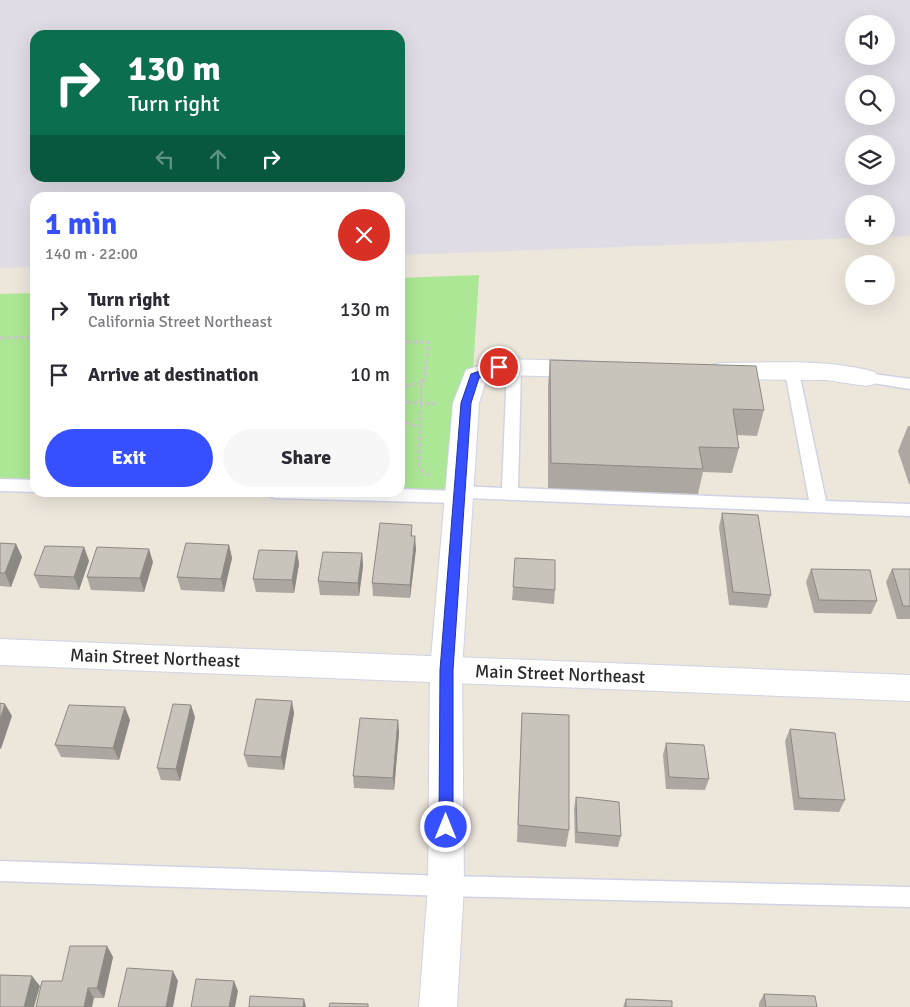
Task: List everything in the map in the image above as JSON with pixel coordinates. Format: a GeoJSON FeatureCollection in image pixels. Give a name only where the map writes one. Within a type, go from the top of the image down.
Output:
{"type":"FeatureCollection","features":[{"type":"Feature","properties":{"kind":"street"},"geometry":{"type":"LineString","coordinates":[[438,1007],[446,886],[446,670],[450,495],[466,403],[475,376],[499,367],[614,369]]}},
{"type":"Feature","properties":{"kind":"street"},"geometry":{"type":"LineString","coordinates":[[703,370],[826,372],[866,378]]}},
{"type":"Feature","properties":{"kind":"street","name":"Main Street Northeast"},"geometry":{"type":"LineString","coordinates":[[0,652],[910,688]]}},
{"type":"Feature","properties":{"kind":"lane"},"geometry":{"type":"LineString","coordinates":[[510,494],[514,368]]}},
{"type":"Feature","properties":{"kind":"lane"},"geometry":{"type":"LineString","coordinates":[[792,372],[820,507]]}},
{"type":"Feature","properties":{"kind":"lane"},"geometry":{"type":"LineString","coordinates":[[866,378],[910,384]]}},
{"type":"Feature","properties":{"kind":"lane"},"geometry":{"type":"LineString","coordinates":[[0,485],[30,486]]}},
{"type":"Feature","properties":{"kind":"lane"},"geometry":{"type":"LineString","coordinates":[[405,494],[510,494],[910,510]]}},
{"type":"Feature","properties":{"kind":"lane"},"geometry":{"type":"LineString","coordinates":[[0,871],[446,886],[910,897]]}},
{"type":"Feature","properties":{"kind":"path"},"geometry":{"type":"LineString","coordinates":[[0,338],[30,337]]}},
{"type":"Feature","properties":{"kind":"path"},"geometry":{"type":"LineString","coordinates":[[405,342],[428,342],[421,386],[418,427],[420,430],[419,466],[421,470],[432,477],[450,495]]}},
{"type":"Feature","properties":{"kind":"path"},"geometry":{"type":"LineString","coordinates":[[405,387],[423,381]]}},
{"type":"Feature","properties":{"kind":"path"},"geometry":{"type":"LineString","coordinates":[[405,402],[446,404]]}},
{"type":"Feature","properties":{"kind":"path"},"geometry":{"type":"LineString","coordinates":[[405,422],[418,427]]}},
{"type":"Feature","properties":{"kind":"shaded area"},"geometry":{"type":"Polygon","coordinates":[[[0,0],[910,0],[910,236],[895,237],[895,195],[845,195],[845,238],[405,255],[405,192],[30,192],[30,267],[0,268],[0,0]]]}},
{"type":"Feature","properties":{"kind":"green space"},"geometry":{"type":"Polygon","coordinates":[[[479,275],[465,502],[334,497],[405,497],[405,278],[479,275]]]}},
{"type":"Feature","properties":{"kind":"green space"},"geometry":{"type":"Polygon","coordinates":[[[30,293],[30,485],[0,484],[0,294],[30,293]]]}},
{"type":"Feature","properties":{"kind":"building"},"geometry":{"type":"Polygon","coordinates":[[[550,360],[756,366],[764,410],[733,409],[739,448],[699,447],[703,469],[551,463],[550,360]]]}},
{"type":"Feature","properties":{"kind":"building"},"geometry":{"type":"Polygon","coordinates":[[[722,513],[758,515],[771,595],[733,592],[722,513]]]}},
{"type":"Feature","properties":{"kind":"building"},"geometry":{"type":"Polygon","coordinates":[[[380,523],[412,525],[411,536],[415,536],[410,585],[372,583],[380,523]]]}},
{"type":"Feature","properties":{"kind":"building"},"geometry":{"type":"Polygon","coordinates":[[[0,543],[16,544],[5,573],[0,573],[0,543]]]}},
{"type":"Feature","properties":{"kind":"building"},"geometry":{"type":"Polygon","coordinates":[[[186,543],[229,545],[221,579],[177,577],[186,543]]]}},
{"type":"Feature","properties":{"kind":"building"},"geometry":{"type":"Polygon","coordinates":[[[45,546],[84,547],[74,577],[34,575],[45,546]]]}},
{"type":"Feature","properties":{"kind":"building"},"geometry":{"type":"Polygon","coordinates":[[[97,547],[149,549],[140,578],[87,577],[97,547]]]}},
{"type":"Feature","properties":{"kind":"building"},"geometry":{"type":"Polygon","coordinates":[[[259,550],[297,551],[292,580],[253,579],[259,550]]]}},
{"type":"Feature","properties":{"kind":"building"},"geometry":{"type":"Polygon","coordinates":[[[323,552],[362,553],[358,583],[318,581],[323,552]]]}},
{"type":"Feature","properties":{"kind":"building"},"geometry":{"type":"Polygon","coordinates":[[[515,558],[555,560],[555,590],[513,587],[515,558]]]}},
{"type":"Feature","properties":{"kind":"building"},"geometry":{"type":"Polygon","coordinates":[[[811,569],[870,570],[877,601],[819,600],[811,569]]]}},
{"type":"Feature","properties":{"kind":"building"},"geometry":{"type":"Polygon","coordinates":[[[892,569],[910,569],[910,606],[903,606],[892,569]]]}},
{"type":"Feature","properties":{"kind":"building"},"geometry":{"type":"Polygon","coordinates":[[[256,699],[292,701],[281,757],[244,755],[256,699]]]}},
{"type":"Feature","properties":{"kind":"building"},"geometry":{"type":"Polygon","coordinates":[[[0,703],[5,704],[0,720],[0,703]]]}},
{"type":"Feature","properties":{"kind":"building"},"geometry":{"type":"Polygon","coordinates":[[[173,704],[191,705],[176,769],[157,768],[173,704]]]}},
{"type":"Feature","properties":{"kind":"building"},"geometry":{"type":"Polygon","coordinates":[[[69,705],[125,707],[113,748],[55,745],[69,705]]]}},
{"type":"Feature","properties":{"kind":"building"},"geometry":{"type":"Polygon","coordinates":[[[522,713],[569,715],[569,830],[518,825],[522,713]]]}},
{"type":"Feature","properties":{"kind":"building"},"geometry":{"type":"Polygon","coordinates":[[[360,718],[398,720],[393,778],[353,776],[360,718]]]}},
{"type":"Feature","properties":{"kind":"building"},"geometry":{"type":"Polygon","coordinates":[[[790,729],[835,733],[845,800],[799,798],[790,729]]]}},
{"type":"Feature","properties":{"kind":"building"},"geometry":{"type":"Polygon","coordinates":[[[666,743],[704,745],[709,779],[669,777],[666,743]]]}},
{"type":"Feature","properties":{"kind":"building"},"geometry":{"type":"Polygon","coordinates":[[[576,797],[619,802],[621,836],[577,832],[576,797]]]}},
{"type":"Feature","properties":{"kind":"building"},"geometry":{"type":"Polygon","coordinates":[[[70,946],[107,946],[97,988],[88,988],[84,1007],[36,1007],[42,981],[62,981],[70,946]]]}},
{"type":"Feature","properties":{"kind":"building"},"geometry":{"type":"Polygon","coordinates":[[[127,968],[173,971],[166,1007],[118,1007],[127,968]]]}},
{"type":"Feature","properties":{"kind":"building"},"geometry":{"type":"Polygon","coordinates":[[[0,975],[32,976],[24,1007],[0,1007],[0,975]]]}},
{"type":"Feature","properties":{"kind":"building"},"geometry":{"type":"Polygon","coordinates":[[[196,979],[234,981],[229,1007],[191,1007],[196,979]]]}},
{"type":"Feature","properties":{"kind":"building"},"geometry":{"type":"Polygon","coordinates":[[[764,994],[815,996],[817,1007],[766,1007],[764,994]]]}},
{"type":"Feature","properties":{"kind":"building"},"geometry":{"type":"Polygon","coordinates":[[[250,996],[304,999],[303,1007],[249,1007],[250,996]]]}},
{"type":"Feature","properties":{"kind":"building"},"geometry":{"type":"Polygon","coordinates":[[[626,999],[672,1001],[672,1007],[626,1007],[626,999]]]}},
{"type":"Feature","properties":{"kind":"building"},"geometry":{"type":"Polygon","coordinates":[[[330,1003],[368,1004],[368,1007],[329,1007],[330,1003]]]}},
{"type":"Feature","properties":{"kind":"route"},"geometry":{"type":"LineString","coordinates":[[446,827],[446,670],[466,403],[475,376],[499,367]]}}]}
